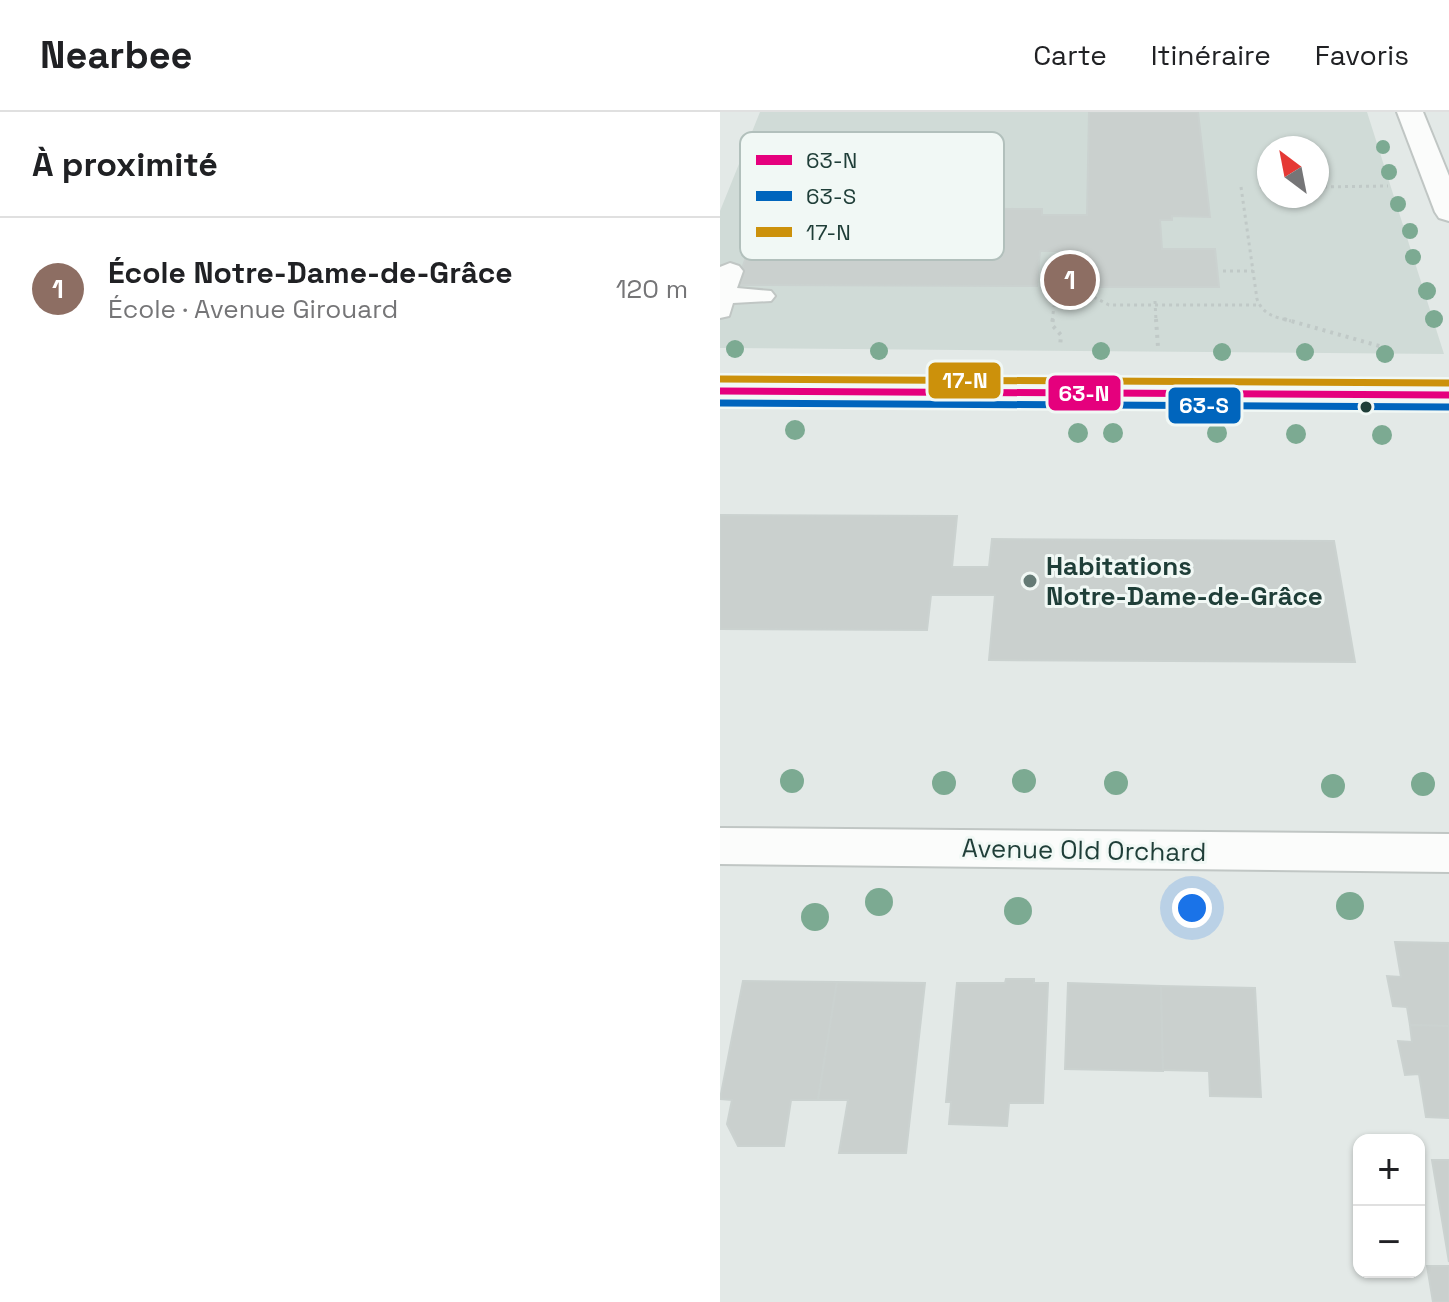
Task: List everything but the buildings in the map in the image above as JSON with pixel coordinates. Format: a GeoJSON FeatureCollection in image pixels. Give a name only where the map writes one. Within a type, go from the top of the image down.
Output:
{"type":"FeatureCollection","features":[{"type":"Feature","properties":{"kind":"street"},"geometry":{"type":"LineString","coordinates":[[1410,112],[1449,212]]}},
{"type":"Feature","properties":{"kind":"street"},"geometry":{"type":"LineString","coordinates":[[1421,141],[1449,141]]}},
{"type":"Feature","properties":{"kind":"street"},"geometry":{"type":"LineString","coordinates":[[720,391],[1449,395]]}},
{"type":"Feature","properties":{"kind":"street","name":"Avenue Old Orchard"},"geometry":{"type":"LineString","coordinates":[[720,846],[1449,853]]}},
{"type":"Feature","properties":{"kind":"lane"},"geometry":{"type":"LineString","coordinates":[[720,310],[726,283],[762,296]]}},
{"type":"Feature","properties":{"kind":"path"},"geometry":{"type":"LineString","coordinates":[[1329,187],[1387,186]]}},
{"type":"Feature","properties":{"kind":"path"},"geometry":{"type":"LineString","coordinates":[[1241,187],[1260,305],[1269,315],[1394,350]]}},
{"type":"Feature","properties":{"kind":"path"},"geometry":{"type":"LineString","coordinates":[[1223,271],[1253,271]]}},
{"type":"Feature","properties":{"kind":"path"},"geometry":{"type":"LineString","coordinates":[[1060,351],[1061,335],[1052,325],[1058,278],[1082,279],[1086,293],[1109,305],[1260,305]]}},
{"type":"Feature","properties":{"kind":"path"},"geometry":{"type":"LineString","coordinates":[[1155,303],[1158,347]]}},
{"type":"Feature","properties":{"kind":"shaded area"},"geometry":{"type":"Polygon","coordinates":[[[760,112],[1367,112],[1444,354],[720,348],[720,211],[740,162],[740,260],[1004,260],[1004,132],[752,132],[760,112]]]}},
{"type":"Feature","properties":{"kind":"transit line","name":"17-N"},"geometry":{"type":"LineString","coordinates":[[720,379],[1449,383]]}},
{"type":"Feature","properties":{"kind":"transit line","name":"63-N"},"geometry":{"type":"LineString","coordinates":[[720,391],[1449,395]]}},
{"type":"Feature","properties":{"kind":"transit line","name":"63-S"},"geometry":{"type":"LineString","coordinates":[[720,403],[1449,407]]}},
{"type":"Feature","properties":{"kind":"place","name":"École Notre-Dame-de-Grâce"},"geometry":{"type":"Point","coordinates":[1070,280]}},
{"type":"Feature","properties":{"kind":"place","name":"Habitations Notre-Dame-de-Grâce"},"geometry":{"type":"Point","coordinates":[1030,581]}}]}
